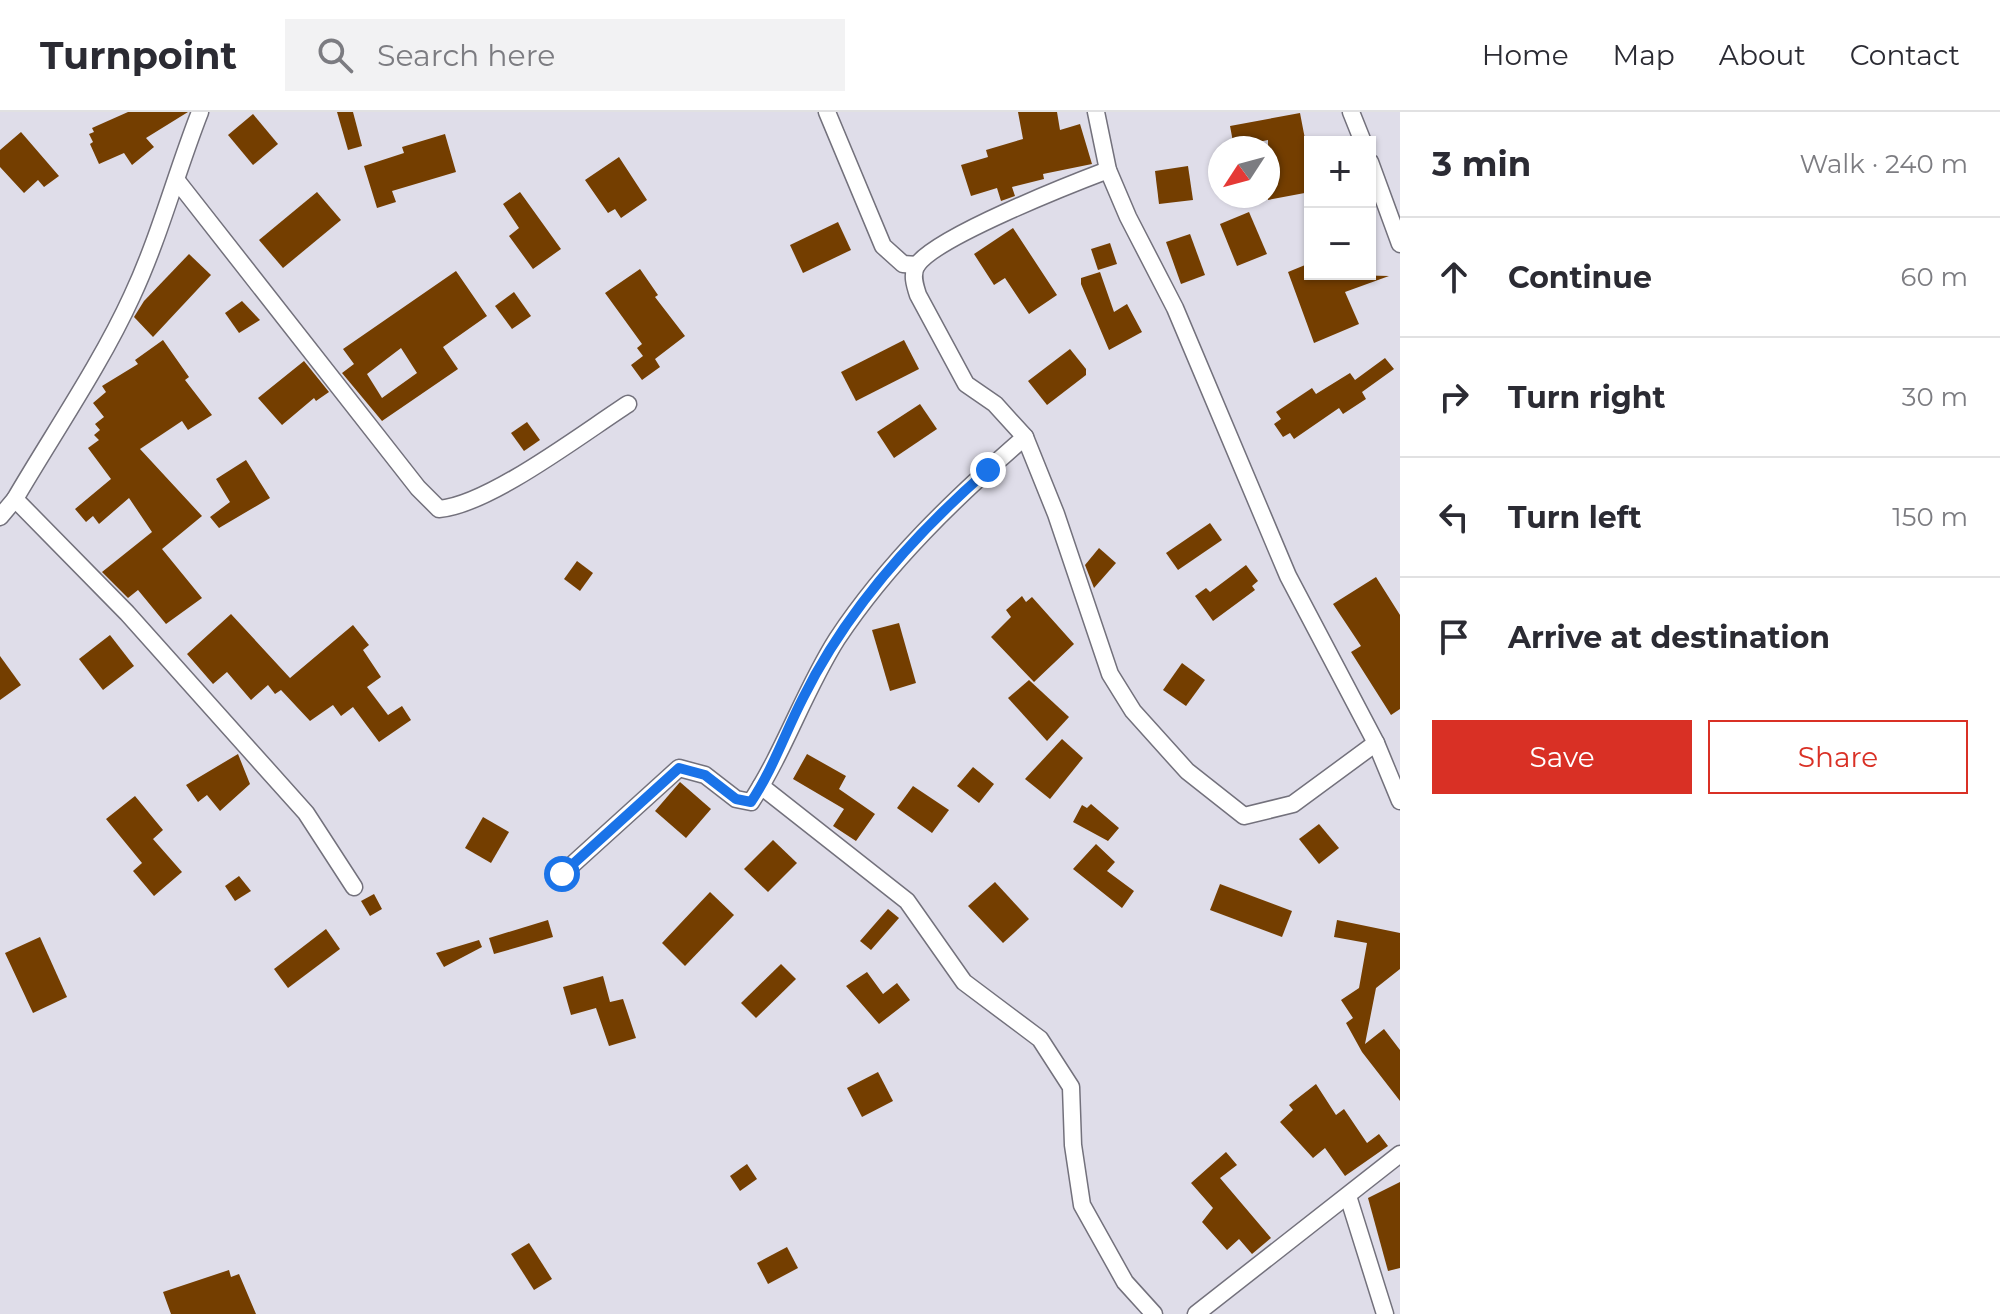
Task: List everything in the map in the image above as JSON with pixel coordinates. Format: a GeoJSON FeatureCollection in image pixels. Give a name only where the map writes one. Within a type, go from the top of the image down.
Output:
{"type":"FeatureCollection","features":[{"type":"Feature","properties":{"kind":"street"},"geometry":{"type":"LineString","coordinates":[[0,517],[15,499],[131,300],[178,182],[181,161],[200,112]]}},
{"type":"Feature","properties":{"kind":"street"},"geometry":{"type":"LineString","coordinates":[[827,112],[883,246],[903,264],[917,265]]}},
{"type":"Feature","properties":{"kind":"street"},"geometry":{"type":"LineString","coordinates":[[1096,112],[1108,170],[1175,308],[1288,576],[1376,743],[1400,801]]}},
{"type":"Feature","properties":{"kind":"street"},"geometry":{"type":"LineString","coordinates":[[1351,112],[1361,136]]}},
{"type":"Feature","properties":{"kind":"street"},"geometry":{"type":"LineString","coordinates":[[1108,170],[1014,207],[941,247],[917,265],[913,280],[918,295],[966,384],[995,404],[1025,437],[1056,514],[1110,674],[1133,711],[1187,771],[1244,816],[1293,804],[1376,743]]}},
{"type":"Feature","properties":{"kind":"street"},"geometry":{"type":"LineString","coordinates":[[1376,178],[1400,244]]}},
{"type":"Feature","properties":{"kind":"street"},"geometry":{"type":"LineString","coordinates":[[178,182],[418,488],[439,509],[458,507],[507,480],[628,404]]}},
{"type":"Feature","properties":{"kind":"street"},"geometry":{"type":"LineString","coordinates":[[562,874],[679,768],[705,775],[736,799],[751,802],[790,732],[802,699],[838,638],[952,502],[1025,437]]}},
{"type":"Feature","properties":{"kind":"street"},"geometry":{"type":"LineString","coordinates":[[15,499],[127,613],[306,813],[354,887]]}},
{"type":"Feature","properties":{"kind":"street"},"geometry":{"type":"LineString","coordinates":[[761,786],[907,901],[964,982],[1040,1039],[1071,1087],[1073,1145],[1082,1205],[1125,1282],[1154,1314]]}},
{"type":"Feature","properties":{"kind":"street"},"geometry":{"type":"LineString","coordinates":[[1196,1314],[1400,1154]]}},
{"type":"Feature","properties":{"kind":"street"},"geometry":{"type":"LineString","coordinates":[[1348,1196],[1385,1314]]}},
{"type":"Feature","properties":{"kind":"building"},"geometry":{"type":"Polygon","coordinates":[[[128,112],[188,112],[146,138],[154,147],[132,165],[124,153],[99,164],[90,144],[93,142],[89,134],[94,132],[92,128],[128,112]]]}},
{"type":"Feature","properties":{"kind":"building"},"geometry":{"type":"Polygon","coordinates":[[[337,112],[353,112],[362,146],[348,150],[337,112]]]}},
{"type":"Feature","properties":{"kind":"building"},"geometry":{"type":"Polygon","coordinates":[[[1018,112],[1057,112],[1060,130],[1080,124],[1092,164],[1043,174],[1044,179],[1012,187],[1015,196],[1001,201],[997,188],[971,196],[961,165],[988,157],[986,150],[1023,139],[1018,112]]]}},
{"type":"Feature","properties":{"kind":"building"},"geometry":{"type":"Polygon","coordinates":[[[1300,113],[1304,136],[1304,193],[1280,198],[1280,136],[1232,136],[1230,126],[1300,113]]]}},
{"type":"Feature","properties":{"kind":"building"},"geometry":{"type":"Polygon","coordinates":[[[253,114],[278,144],[253,165],[228,135],[253,114]]]}},
{"type":"Feature","properties":{"kind":"building"},"geometry":{"type":"Polygon","coordinates":[[[21,132],[59,176],[44,187],[38,180],[24,193],[0,167],[0,150],[21,132]]]}},
{"type":"Feature","properties":{"kind":"building"},"geometry":{"type":"Polygon","coordinates":[[[445,134],[456,172],[392,191],[396,202],[377,208],[364,166],[404,153],[402,147],[445,134]]]}},
{"type":"Feature","properties":{"kind":"building"},"geometry":{"type":"Polygon","coordinates":[[[619,157],[647,200],[621,218],[615,209],[608,213],[585,180],[619,157]]]}},
{"type":"Feature","properties":{"kind":"building"},"geometry":{"type":"Polygon","coordinates":[[[1188,166],[1193,200],[1159,204],[1155,171],[1188,166]]]}},
{"type":"Feature","properties":{"kind":"building"},"geometry":{"type":"Polygon","coordinates":[[[317,192],[341,220],[283,268],[259,240],[317,192]]]}},
{"type":"Feature","properties":{"kind":"building"},"geometry":{"type":"Polygon","coordinates":[[[520,192],[561,249],[533,269],[509,236],[519,228],[503,204],[520,192]]]}},
{"type":"Feature","properties":{"kind":"building"},"geometry":{"type":"Polygon","coordinates":[[[1249,212],[1267,254],[1237,266],[1220,224],[1249,212]]]}},
{"type":"Feature","properties":{"kind":"building"},"geometry":{"type":"Polygon","coordinates":[[[838,222],[851,250],[803,273],[790,245],[838,222]]]}},
{"type":"Feature","properties":{"kind":"building"},"geometry":{"type":"Polygon","coordinates":[[[1013,228],[1057,295],[1029,314],[1005,278],[994,285],[974,254],[1013,228]]]}},
{"type":"Feature","properties":{"kind":"building"},"geometry":{"type":"Polygon","coordinates":[[[1190,234],[1205,275],[1181,284],[1166,242],[1190,234]]]}},
{"type":"Feature","properties":{"kind":"building"},"geometry":{"type":"Polygon","coordinates":[[[1110,243],[1117,264],[1098,270],[1091,249],[1110,243]]]}},
{"type":"Feature","properties":{"kind":"building"},"geometry":{"type":"Polygon","coordinates":[[[189,254],[211,275],[153,337],[134,317],[144,301],[189,254]]]}},
{"type":"Feature","properties":{"kind":"building"},"geometry":{"type":"Polygon","coordinates":[[[1304,265],[1304,280],[1376,280],[1376,276],[1389,276],[1345,292],[1359,324],[1314,343],[1288,272],[1304,265]]]}},
{"type":"Feature","properties":{"kind":"building"},"geometry":{"type":"Polygon","coordinates":[[[640,269],[658,295],[655,297],[685,336],[655,359],[660,367],[642,380],[631,365],[643,356],[637,348],[642,344],[605,293],[640,269]]]}},
{"type":"Feature","properties":{"kind":"building"},"geometry":{"type":"Polygon","coordinates":[[[456,271],[487,316],[443,347],[458,369],[382,421],[342,373],[354,364],[343,349],[456,271]],[[401,348],[367,374],[382,398],[417,373],[401,348]]]}},
{"type":"Feature","properties":{"kind":"building"},"geometry":{"type":"Polygon","coordinates":[[[1100,272],[1114,312],[1127,304],[1142,332],[1109,350],[1081,284],[1081,278],[1100,272]]]}},
{"type":"Feature","properties":{"kind":"building"},"geometry":{"type":"Polygon","coordinates":[[[514,292],[531,316],[512,329],[495,306],[514,292]]]}},
{"type":"Feature","properties":{"kind":"building"},"geometry":{"type":"Polygon","coordinates":[[[242,301],[260,320],[239,333],[225,313],[242,301]]]}},
{"type":"Feature","properties":{"kind":"building"},"geometry":{"type":"Polygon","coordinates":[[[163,340],[189,377],[185,380],[212,415],[188,430],[182,421],[140,449],[202,516],[162,549],[202,598],[166,624],[138,590],[128,598],[102,572],[152,532],[129,498],[99,524],[93,516],[86,522],[75,509],[111,479],[88,448],[99,440],[94,435],[100,430],[95,424],[104,417],[93,403],[106,392],[102,386],[138,364],[135,360],[163,340]]]}},
{"type":"Feature","properties":{"kind":"building"},"geometry":{"type":"Polygon","coordinates":[[[904,340],[919,369],[856,401],[841,372],[904,340]]]}},
{"type":"Feature","properties":{"kind":"building"},"geometry":{"type":"Polygon","coordinates":[[[1070,349],[1086,369],[1086,375],[1047,405],[1028,381],[1070,349]]]}},
{"type":"Feature","properties":{"kind":"building"},"geometry":{"type":"Polygon","coordinates":[[[1385,358],[1394,369],[1362,392],[1366,399],[1343,414],[1339,408],[1294,439],[1290,433],[1283,437],[1274,424],[1281,419],[1276,412],[1312,388],[1316,394],[1350,373],[1355,380],[1385,358]]]}},
{"type":"Feature","properties":{"kind":"building"},"geometry":{"type":"Polygon","coordinates":[[[304,361],[329,392],[316,401],[314,398],[282,425],[258,398],[304,361]]]}},
{"type":"Feature","properties":{"kind":"building"},"geometry":{"type":"Polygon","coordinates":[[[920,404],[937,429],[894,458],[877,432],[920,404]]]}},
{"type":"Feature","properties":{"kind":"building"},"geometry":{"type":"Polygon","coordinates":[[[527,422],[540,440],[524,451],[511,433],[527,422]]]}},
{"type":"Feature","properties":{"kind":"building"},"geometry":{"type":"Polygon","coordinates":[[[246,460],[270,498],[219,528],[210,517],[230,502],[216,479],[246,460]]]}},
{"type":"Feature","properties":{"kind":"building"},"geometry":{"type":"Polygon","coordinates":[[[1210,523],[1222,540],[1178,570],[1166,553],[1210,523]]]}},
{"type":"Feature","properties":{"kind":"building"},"geometry":{"type":"Polygon","coordinates":[[[1099,548],[1116,563],[1094,588],[1085,565],[1099,548]]]}},
{"type":"Feature","properties":{"kind":"building"},"geometry":{"type":"Polygon","coordinates":[[[577,561],[593,573],[580,591],[564,579],[577,561]]]}},
{"type":"Feature","properties":{"kind":"building"},"geometry":{"type":"Polygon","coordinates":[[[1246,565],[1258,581],[1252,586],[1255,590],[1213,621],[1195,596],[1206,588],[1210,592],[1246,565]]]}},
{"type":"Feature","properties":{"kind":"building"},"geometry":{"type":"Polygon","coordinates":[[[1376,577],[1400,615],[1400,709],[1391,715],[1351,652],[1361,646],[1333,604],[1376,577]]]}},
{"type":"Feature","properties":{"kind":"building"},"geometry":{"type":"Polygon","coordinates":[[[1022,596],[1026,602],[1032,597],[1074,644],[1034,682],[991,637],[1011,617],[1006,610],[1022,596]]]}},
{"type":"Feature","properties":{"kind":"building"},"geometry":{"type":"Polygon","coordinates":[[[231,614],[290,678],[353,625],[369,645],[363,650],[381,677],[367,687],[388,715],[402,706],[411,720],[379,742],[353,707],[341,716],[333,705],[310,721],[281,690],[275,694],[268,685],[251,700],[227,672],[213,684],[187,654],[231,614]]]}},
{"type":"Feature","properties":{"kind":"building"},"geometry":{"type":"Polygon","coordinates":[[[899,623],[916,683],[890,691],[872,630],[899,623]]]}},
{"type":"Feature","properties":{"kind":"building"},"geometry":{"type":"Polygon","coordinates":[[[110,635],[134,666],[103,690],[79,659],[110,635]]]}},
{"type":"Feature","properties":{"kind":"building"},"geometry":{"type":"Polygon","coordinates":[[[0,656],[21,685],[0,700],[0,656]]]}},
{"type":"Feature","properties":{"kind":"building"},"geometry":{"type":"Polygon","coordinates":[[[1182,663],[1205,680],[1186,706],[1163,690],[1182,663]]]}},
{"type":"Feature","properties":{"kind":"building"},"geometry":{"type":"Polygon","coordinates":[[[1029,680],[1069,717],[1047,741],[1008,698],[1029,680]]]}},
{"type":"Feature","properties":{"kind":"building"},"geometry":{"type":"Polygon","coordinates":[[[1062,739],[1083,758],[1050,799],[1025,779],[1062,739]]]}},
{"type":"Feature","properties":{"kind":"building"},"geometry":{"type":"Polygon","coordinates":[[[238,754],[250,784],[220,811],[207,795],[198,802],[186,785],[238,754]]]}},
{"type":"Feature","properties":{"kind":"building"},"geometry":{"type":"Polygon","coordinates":[[[807,754],[846,776],[839,789],[875,814],[856,841],[833,826],[844,809],[793,779],[807,754]]]}},
{"type":"Feature","properties":{"kind":"building"},"geometry":{"type":"Polygon","coordinates":[[[973,767],[994,784],[979,803],[957,786],[973,767]]]}},
{"type":"Feature","properties":{"kind":"building"},"geometry":{"type":"Polygon","coordinates":[[[680,782],[711,809],[686,838],[655,811],[680,782]]]}},
{"type":"Feature","properties":{"kind":"building"},"geometry":{"type":"Polygon","coordinates":[[[913,786],[949,810],[932,833],[897,808],[913,786]]]}},
{"type":"Feature","properties":{"kind":"building"},"geometry":{"type":"Polygon","coordinates":[[[135,796],[163,830],[153,839],[182,872],[154,896],[133,871],[142,863],[106,819],[135,796]]]}},
{"type":"Feature","properties":{"kind":"building"},"geometry":{"type":"Polygon","coordinates":[[[1091,804],[1119,828],[1108,841],[1073,822],[1082,805],[1087,808],[1091,804]]]}},
{"type":"Feature","properties":{"kind":"building"},"geometry":{"type":"Polygon","coordinates":[[[483,817],[509,832],[491,863],[465,848],[483,817]]]}},
{"type":"Feature","properties":{"kind":"building"},"geometry":{"type":"Polygon","coordinates":[[[1319,824],[1339,848],[1319,864],[1299,839],[1319,824]]]}},
{"type":"Feature","properties":{"kind":"building"},"geometry":{"type":"Polygon","coordinates":[[[773,840],[797,863],[768,892],[744,869],[773,840]]]}},
{"type":"Feature","properties":{"kind":"building"},"geometry":{"type":"Polygon","coordinates":[[[1096,844],[1115,862],[1107,871],[1134,891],[1122,908],[1073,869],[1096,844]]]}},
{"type":"Feature","properties":{"kind":"building"},"geometry":{"type":"Polygon","coordinates":[[[239,876],[251,891],[235,901],[225,886],[239,876]]]}},
{"type":"Feature","properties":{"kind":"building"},"geometry":{"type":"Polygon","coordinates":[[[995,882],[1029,919],[1003,943],[968,906],[995,882]]]}},
{"type":"Feature","properties":{"kind":"building"},"geometry":{"type":"Polygon","coordinates":[[[1220,884],[1292,911],[1282,937],[1210,910],[1220,884]]]}},
{"type":"Feature","properties":{"kind":"building"},"geometry":{"type":"Polygon","coordinates":[[[710,892],[734,915],[685,966],[662,943],[710,892]]]}},
{"type":"Feature","properties":{"kind":"building"},"geometry":{"type":"Polygon","coordinates":[[[374,894],[382,909],[370,916],[361,901],[374,894]]]}},
{"type":"Feature","properties":{"kind":"building"},"geometry":{"type":"Polygon","coordinates":[[[888,909],[899,918],[871,950],[860,941],[888,909]]]}},
{"type":"Feature","properties":{"kind":"building"},"geometry":{"type":"Polygon","coordinates":[[[548,920],[553,937],[494,954],[489,938],[548,920]]]}},
{"type":"Feature","properties":{"kind":"building"},"geometry":{"type":"Polygon","coordinates":[[[1337,920],[1400,933],[1400,969],[1376,988],[1365,1044],[1384,1029],[1400,1050],[1400,1101],[1362,1052],[1346,1023],[1353,1018],[1341,1000],[1359,988],[1367,943],[1334,937],[1337,920]]]}},
{"type":"Feature","properties":{"kind":"building"},"geometry":{"type":"Polygon","coordinates":[[[326,929],[340,949],[288,988],[274,969],[326,929]]]}},
{"type":"Feature","properties":{"kind":"building"},"geometry":{"type":"Polygon","coordinates":[[[40,937],[67,997],[33,1013],[5,953],[40,937]]]}},
{"type":"Feature","properties":{"kind":"building"},"geometry":{"type":"Polygon","coordinates":[[[479,940],[482,947],[444,967],[436,953],[479,940]]]}},
{"type":"Feature","properties":{"kind":"building"},"geometry":{"type":"Polygon","coordinates":[[[781,964],[796,979],[756,1018],[741,1003],[781,964]]]}},
{"type":"Feature","properties":{"kind":"building"},"geometry":{"type":"Polygon","coordinates":[[[867,972],[883,994],[897,983],[910,1000],[879,1024],[846,986],[867,972]]]}},
{"type":"Feature","properties":{"kind":"building"},"geometry":{"type":"Polygon","coordinates":[[[603,976],[610,1002],[623,999],[636,1038],[609,1046],[596,1008],[571,1015],[563,987],[603,976]]]}},
{"type":"Feature","properties":{"kind":"building"},"geometry":{"type":"Polygon","coordinates":[[[878,1072],[893,1101],[862,1117],[847,1088],[878,1072]]]}},
{"type":"Feature","properties":{"kind":"building"},"geometry":{"type":"Polygon","coordinates":[[[1316,1084],[1336,1115],[1344,1109],[1367,1143],[1379,1134],[1388,1146],[1345,1176],[1325,1148],[1313,1158],[1280,1122],[1293,1110],[1289,1105],[1316,1084]]]}},
{"type":"Feature","properties":{"kind":"building"},"geometry":{"type":"Polygon","coordinates":[[[1226,1152],[1237,1165],[1220,1178],[1271,1238],[1252,1254],[1239,1239],[1227,1250],[1202,1222],[1213,1208],[1191,1183],[1226,1152]]]}},
{"type":"Feature","properties":{"kind":"building"},"geometry":{"type":"Polygon","coordinates":[[[747,1164],[757,1179],[740,1191],[730,1176],[747,1164]]]}},
{"type":"Feature","properties":{"kind":"building"},"geometry":{"type":"Polygon","coordinates":[[[1400,1182],[1400,1268],[1388,1271],[1368,1198],[1400,1182]]]}},
{"type":"Feature","properties":{"kind":"building"},"geometry":{"type":"Polygon","coordinates":[[[529,1243],[552,1279],[534,1290],[511,1254],[529,1243]]]}},
{"type":"Feature","properties":{"kind":"building"},"geometry":{"type":"Polygon","coordinates":[[[787,1247],[798,1268],[768,1284],[757,1263],[787,1247]]]}},
{"type":"Feature","properties":{"kind":"building"},"geometry":{"type":"Polygon","coordinates":[[[229,1270],[231,1277],[239,1274],[256,1314],[171,1314],[163,1292],[229,1270]]]}},
{"type":"Feature","properties":{"kind":"route"},"geometry":{"type":"LineString","coordinates":[[562,874],[679,768],[705,775],[736,799],[751,802],[790,732],[802,699],[838,638],[900,560],[952,502],[988,470]]}}]}
